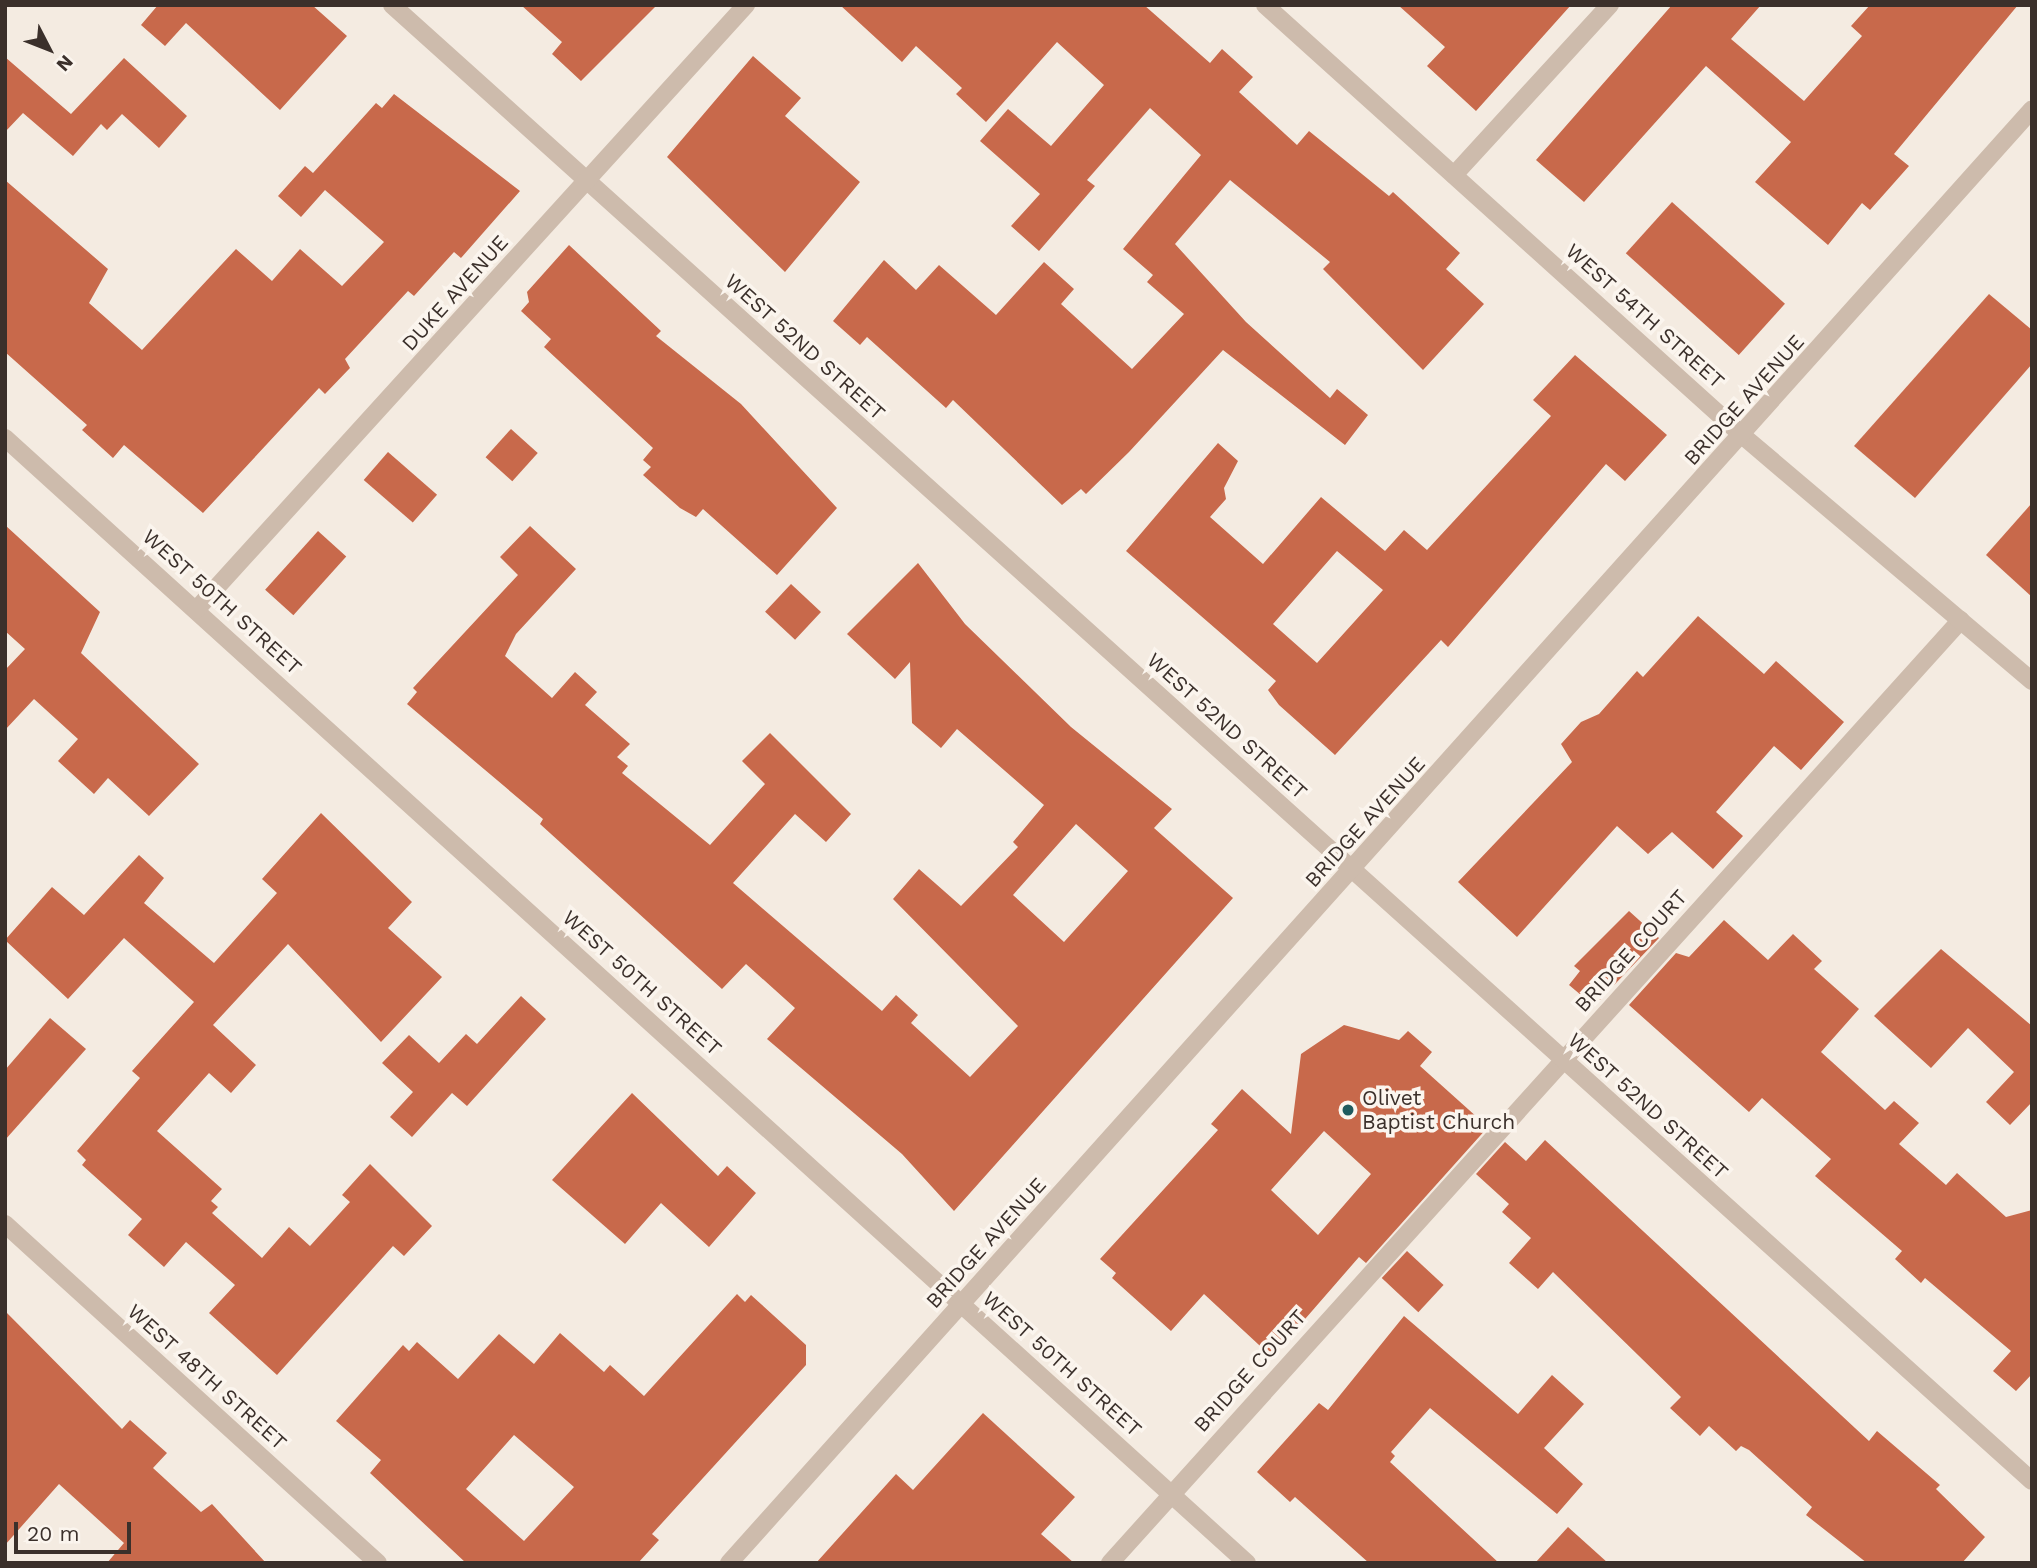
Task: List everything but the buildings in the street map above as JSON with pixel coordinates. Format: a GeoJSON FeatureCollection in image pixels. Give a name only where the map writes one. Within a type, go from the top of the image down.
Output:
{"type":"FeatureCollection","features":[{"type":"Feature","properties":{"kind":"street","name":"WEST 52ND STREET"},"geometry":{"type":"LineString","coordinates":[[391,5],[2032,1481]]}},
{"type":"Feature","properties":{"kind":"street","name":"DUKE AVENUE"},"geometry":{"type":"LineString","coordinates":[[196,610],[746,5]]}},
{"type":"Feature","properties":{"kind":"street","name":"WEST 54TH STREET"},"geometry":{"type":"LineString","coordinates":[[1265,5],[1744,436],[2032,681]]}},
{"type":"Feature","properties":{"kind":"street"},"geometry":{"type":"LineString","coordinates":[[1454,175],[1610,5]]}},
{"type":"Feature","properties":{"kind":"street","name":"BRIDGE AVENUE"},"geometry":{"type":"LineString","coordinates":[[729,1563],[1744,436],[2032,109]]}},
{"type":"Feature","properties":{"kind":"street","name":"WEST 50TH STREET"},"geometry":{"type":"LineString","coordinates":[[5,438],[1247,1563]]}},
{"type":"Feature","properties":{"kind":"street","name":"BRIDGE COURT"},"geometry":{"type":"LineString","coordinates":[[1110,1563],[1961,620]]}},
{"type":"Feature","properties":{"kind":"street","name":"WEST 48TH STREET"},"geometry":{"type":"LineString","coordinates":[[5,1224],[378,1563]]}},
{"type":"Feature","properties":{"kind":"place","name":"Olivet Baptist Church"},"geometry":{"type":"Point","coordinates":[1348,1110]}}]}
